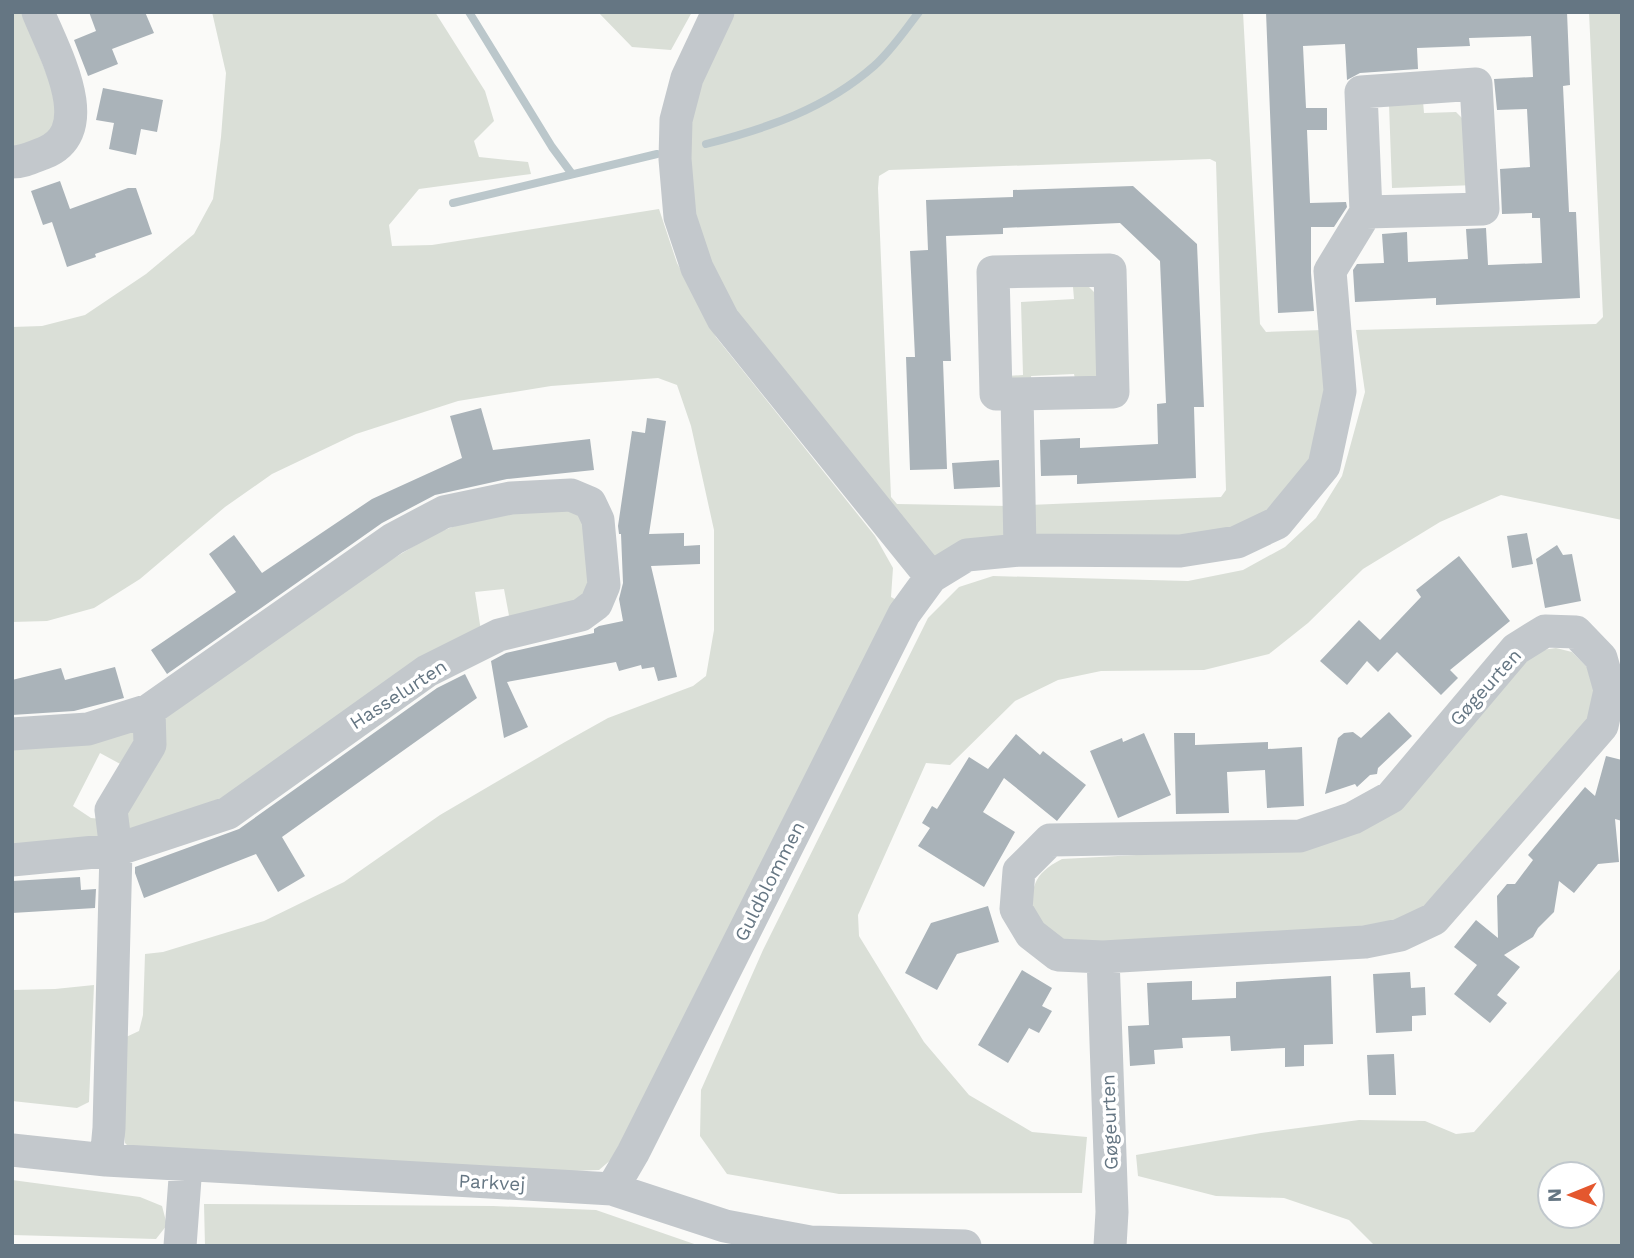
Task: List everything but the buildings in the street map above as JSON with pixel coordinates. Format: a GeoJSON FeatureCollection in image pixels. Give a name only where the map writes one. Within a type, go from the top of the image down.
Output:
{"type":"FeatureCollection","features":[{"type":"Feature","properties":{"kind":"street"},"geometry":{"type":"LineString","coordinates":[[12,162],[21,162],[55,149],[71,125],[71,94],[38,12]]}},
{"type":"Feature","properties":{"kind":"street"},"geometry":{"type":"LineString","coordinates":[[718,12],[687,78],[676,120],[675,159],[680,218],[697,268],[723,319],[931,577]]}},
{"type":"Feature","properties":{"kind":"street"},"geometry":{"type":"LineString","coordinates":[[1476,84],[1483,209],[1366,212],[1361,92],[1476,84]]}},
{"type":"Feature","properties":{"kind":"street","name":"Guldblommen"},"geometry":{"type":"LineString","coordinates":[[612,1189],[633,1153],[904,614],[931,577],[967,555],[1020,550],[1180,551],[1237,542],[1277,523],[1324,466],[1340,391],[1330,271],[1366,212]]}},
{"type":"Feature","properties":{"kind":"street"},"geometry":{"type":"LineString","coordinates":[[1110,270],[1113,392],[1017,394],[996,394],[993,272],[1110,270]]}},
{"type":"Feature","properties":{"kind":"street"},"geometry":{"type":"LineString","coordinates":[[1017,394],[1020,550]]}},
{"type":"Feature","properties":{"kind":"street","name":"Hasselurten"},"geometry":{"type":"LineString","coordinates":[[12,734],[88,729],[149,710],[393,539],[444,512],[511,498],[571,495],[590,503],[598,520],[604,585],[596,604],[581,615],[499,635],[427,671],[228,813],[116,850],[12,860]]}},
{"type":"Feature","properties":{"kind":"street","name":"Gøgeurten"},"geometry":{"type":"LineString","coordinates":[[1545,631],[1576,632],[1601,658],[1609,690],[1602,726],[1434,919],[1400,935],[1365,942],[1103,957],[1058,955],[1031,934],[1016,909],[1019,871],[1050,840],[1300,836],[1353,818],[1391,797],[1516,649],[1545,631]]}},
{"type":"Feature","properties":{"kind":"street"},"geometry":{"type":"LineString","coordinates":[[106,1160],[116,850],[111,810],[150,745],[149,710]]}},
{"type":"Feature","properties":{"kind":"street","name":"Gøgeurten"},"geometry":{"type":"LineString","coordinates":[[1103,957],[1112,1212],[1110,1246]]}},
{"type":"Feature","properties":{"kind":"street","name":"Parkvej"},"geometry":{"type":"LineString","coordinates":[[12,1150],[106,1160],[612,1189],[725,1226],[810,1242],[965,1246]]}},
{"type":"Feature","properties":{"kind":"street"},"geometry":{"type":"LineString","coordinates":[[180,1246],[186,1165]]}},
{"type":"Feature","properties":{"kind":"shaded area"},"geometry":{"type":"Polygon","coordinates":[[[12,12],[22,12],[56,98],[57,115],[49,135],[12,153],[12,12]]]}},
{"type":"Feature","properties":{"kind":"shaded area"},"geometry":{"type":"Polygon","coordinates":[[[212,12],[435,12],[485,91],[494,121],[474,141],[479,157],[528,162],[531,174],[419,189],[389,225],[392,246],[432,245],[659,209],[677,263],[716,337],[875,536],[893,568],[891,597],[900,602],[613,1158],[599,1170],[134,1152],[125,1143],[122,1118],[124,1038],[139,1031],[143,1015],[145,954],[163,952],[264,921],[344,882],[440,815],[565,742],[608,718],[693,686],[706,676],[714,630],[714,530],[691,426],[677,385],[658,378],[551,386],[458,401],[356,434],[272,474],[225,507],[140,579],[94,608],[47,621],[12,622],[12,327],[42,326],[85,315],[146,274],[194,234],[213,199],[221,137],[226,73],[212,12]]]}},
{"type":"Feature","properties":{"kind":"shaded area"},"geometry":{"type":"Polygon","coordinates":[[[598,12],[692,12],[671,50],[632,47],[598,12]]]}},
{"type":"Feature","properties":{"kind":"shaded area"},"geometry":{"type":"Polygon","coordinates":[[[730,12],[1243,12],[1260,324],[1266,332],[1323,330],[1325,394],[1317,451],[1294,491],[1231,537],[1036,539],[1029,505],[1221,497],[1226,490],[1216,162],[1210,159],[889,170],[879,176],[878,188],[891,497],[897,504],[1008,506],[1008,530],[998,543],[936,561],[718,292],[685,199],[689,100],[730,12]]]}},
{"type":"Feature","properties":{"kind":"shaded area"},"geometry":{"type":"Polygon","coordinates":[[[1589,12],[1622,12],[1622,520],[1501,495],[1440,522],[1363,569],[1308,623],[1269,654],[1204,670],[1101,671],[1058,680],[1015,701],[950,765],[926,763],[858,915],[859,936],[924,1042],[969,1095],[1032,1132],[1087,1137],[1082,1193],[839,1194],[727,1174],[700,1136],[701,1090],[763,950],[928,618],[959,587],[993,576],[1188,581],[1243,570],[1285,547],[1316,518],[1342,476],[1365,392],[1356,330],[1596,324],[1603,317],[1589,12]]]}},
{"type":"Feature","properties":{"kind":"shaded area"},"geometry":{"type":"Polygon","coordinates":[[[1423,101],[1424,113],[1456,112],[1463,119],[1476,185],[1392,188],[1389,104],[1423,101]]]}},
{"type":"Feature","properties":{"kind":"shaded area"},"geometry":{"type":"Polygon","coordinates":[[[1073,287],[1089,287],[1100,298],[1102,371],[1091,384],[1076,384],[1074,374],[1031,376],[1032,386],[1007,376],[1023,375],[1021,302],[1074,299],[1073,287]]]}},
{"type":"Feature","properties":{"kind":"shaded area"},"geometry":{"type":"Polygon","coordinates":[[[562,504],[588,522],[593,578],[583,598],[510,621],[504,589],[475,592],[481,631],[225,801],[130,834],[121,812],[166,711],[326,599],[434,534],[484,515],[562,504]]]}},
{"type":"Feature","properties":{"kind":"shaded area"},"geometry":{"type":"Polygon","coordinates":[[[1556,648],[1572,652],[1595,675],[1594,711],[1426,909],[1375,932],[1079,949],[1030,919],[1033,890],[1039,877],[1062,859],[1303,846],[1331,840],[1513,671],[1542,650],[1556,648]]]}},
{"type":"Feature","properties":{"kind":"shaded area"},"geometry":{"type":"Polygon","coordinates":[[[142,729],[124,766],[100,753],[73,806],[91,818],[102,819],[101,837],[12,854],[12,744],[142,729]]]}},
{"type":"Feature","properties":{"kind":"shaded area"},"geometry":{"type":"Polygon","coordinates":[[[1622,967],[1622,1246],[1375,1246],[1349,1220],[1284,1198],[1216,1196],[1138,1176],[1136,1155],[1261,1133],[1359,1120],[1425,1121],[1456,1134],[1474,1132],[1622,967]]]}},
{"type":"Feature","properties":{"kind":"shaded area"},"geometry":{"type":"Polygon","coordinates":[[[94,985],[89,1102],[77,1108],[12,1101],[12,990],[94,985]]]}},
{"type":"Feature","properties":{"kind":"shaded area"},"geometry":{"type":"Polygon","coordinates":[[[12,1180],[140,1197],[162,1206],[167,1225],[156,1239],[12,1235],[12,1180]]]}},
{"type":"Feature","properties":{"kind":"shaded area"},"geometry":{"type":"Polygon","coordinates":[[[204,1204],[493,1206],[596,1210],[700,1246],[205,1246],[204,1204]]]}},
{"type":"Feature","properties":{"kind":"waterway"},"geometry":{"type":"LineString","coordinates":[[469,12],[552,147],[572,174]]}},
{"type":"Feature","properties":{"kind":"waterway"},"geometry":{"type":"LineString","coordinates":[[706,144],[773,124],[836,94],[880,60],[919,12]]}},
{"type":"Feature","properties":{"kind":"waterway"},"geometry":{"type":"LineString","coordinates":[[453,203],[657,154]]}}]}
